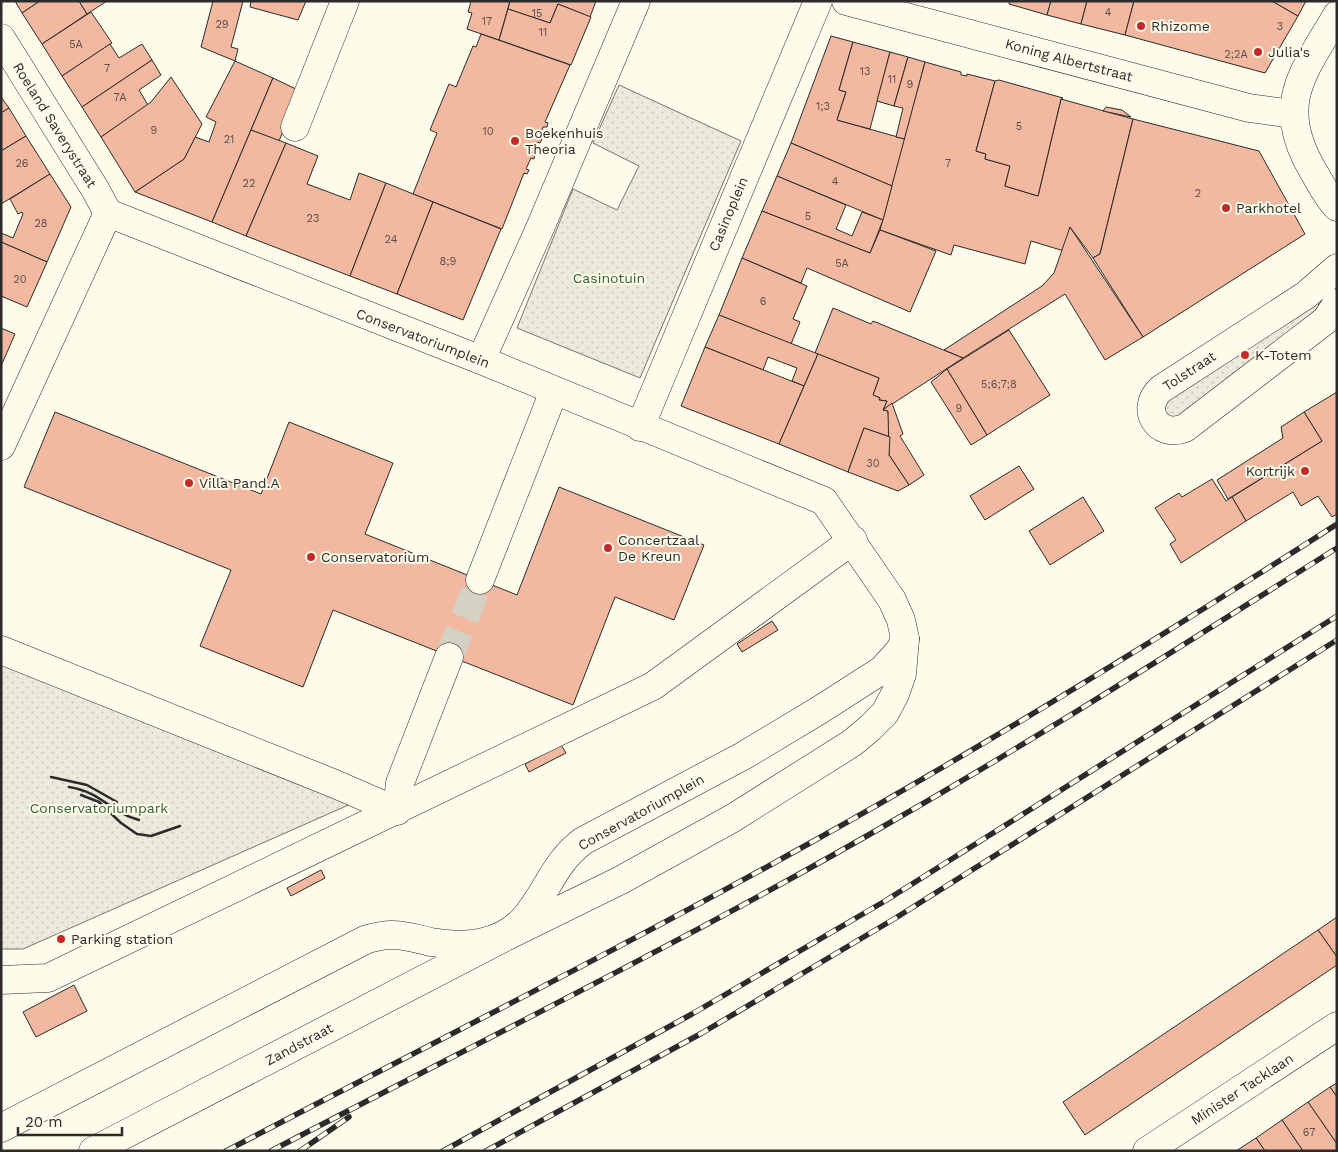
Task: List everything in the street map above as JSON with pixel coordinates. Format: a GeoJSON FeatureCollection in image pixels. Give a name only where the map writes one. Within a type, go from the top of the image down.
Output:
{"type":"FeatureCollection","features":[{"type":"Feature","properties":{"kind":"street"},"geometry":{"type":"LineString","coordinates":[[294,127],[345,1]]}},
{"type":"Feature","properties":{"kind":"street"},"geometry":{"type":"LineString","coordinates":[[481,360],[540,228],[636,1]]}},
{"type":"Feature","properties":{"kind":"street","name":"Casinoplein"},"geometry":{"type":"LineString","coordinates":[[640,427],[665,363],[818,1]]}},
{"type":"Feature","properties":{"kind":"street","name":"Koning Albertstraat"},"geometry":{"type":"LineString","coordinates":[[846,1],[1249,108],[1293,114]]}},
{"type":"Feature","properties":{"kind":"street"},"geometry":{"type":"LineString","coordinates":[[1337,15],[1300,78],[1293,114],[1301,150],[1329,198],[1337,207]]}},
{"type":"Feature","properties":{"kind":"street","name":"Roeland Saverystraat"},"geometry":{"type":"LineString","coordinates":[[1,38],[108,213]]}},
{"type":"Feature","properties":{"kind":"street"},"geometry":{"type":"LineString","coordinates":[[1,446],[108,213]]}},
{"type":"Feature","properties":{"kind":"street","name":"Conservatoriumplein"},"geometry":{"type":"LineString","coordinates":[[108,213],[481,360],[640,427],[824,501],[853,540],[892,600],[901,620],[905,638],[902,674],[895,694],[885,713],[870,728],[852,743],[734,818],[621,880],[505,936]]}},
{"type":"Feature","properties":{"kind":"street","name":"Tolstraat"},"geometry":{"type":"LineString","coordinates":[[1337,268],[1306,296],[1161,389],[1151,401],[1151,410],[1154,418],[1160,426],[1170,431],[1185,428],[1326,320],[1337,303]]}},
{"type":"Feature","properties":{"kind":"street"},"geometry":{"type":"LineString","coordinates":[[480,580],[554,391]]}},
{"type":"Feature","properties":{"kind":"street"},"geometry":{"type":"LineString","coordinates":[[1,980],[48,978],[653,686],[853,540]]}},
{"type":"Feature","properties":{"kind":"street","name":"Conservatoriumplein"},"geometry":{"type":"LineString","coordinates":[[505,936],[532,910],[553,872],[576,846],[743,756],[833,702],[882,670],[900,650],[905,638]]}},
{"type":"Feature","properties":{"kind":"street"},"geometry":{"type":"LineString","coordinates":[[1,650],[335,784],[397,811]]}},
{"type":"Feature","properties":{"kind":"street"},"geometry":{"type":"LineString","coordinates":[[397,811],[400,783],[449,656]]}},
{"type":"Feature","properties":{"kind":"street"},"geometry":{"type":"LineString","coordinates":[[1,1128],[367,939],[390,935],[410,936],[446,945],[464,945],[505,936]]}},
{"type":"Feature","properties":{"kind":"street","name":"Zandstraat"},"geometry":{"type":"LineString","coordinates":[[93,1151],[505,936]]}},
{"type":"Feature","properties":{"kind":"street","name":"Minister Tacklaan"},"geometry":{"type":"LineString","coordinates":[[1147,1151],[1337,1026]]}},
{"type":"Feature","properties":{"kind":"green space","name":"Casinotuin"},"geometry":{"type":"Polygon","coordinates":[[[619,85],[741,141],[640,378],[517,328],[573,189],[617,210],[639,166],[593,143],[619,85]]]}},
{"type":"Feature","properties":{"kind":"green space"},"geometry":{"type":"Polygon","coordinates":[[[1316,301],[1321,308],[1177,420],[1165,414],[1163,396],[1316,301]]]}},
{"type":"Feature","properties":{"kind":"green space","name":"Conservatoriumpark"},"geometry":{"type":"Polygon","coordinates":[[[1,662],[353,803],[23,949],[1,949],[1,662]]]}},
{"type":"Feature","properties":{"kind":"building"},"geometry":{"type":"Polygon","coordinates":[[[15,1],[40,1],[22,13],[15,1]]]}},
{"type":"Feature","properties":{"kind":"building"},"geometry":{"type":"Polygon","coordinates":[[[40,1],[79,1],[87,14],[42,44],[22,13],[40,1]]]}},
{"type":"Feature","properties":{"kind":"building"},"geometry":{"type":"Polygon","coordinates":[[[79,1],[107,1],[87,14],[79,1]]]}},
{"type":"Feature","properties":{"kind":"building"},"geometry":{"type":"Polygon","coordinates":[[[213,1],[243,1],[231,47],[238,49],[235,61],[201,47],[213,1]]]}},
{"type":"Feature","properties":{"kind":"building"},"geometry":{"type":"Polygon","coordinates":[[[251,1],[306,1],[298,20],[250,7],[251,1]]]}},
{"type":"Feature","properties":{"kind":"building"},"geometry":{"type":"Polygon","coordinates":[[[471,1],[510,1],[499,40],[467,29],[472,13],[468,12],[471,1]]]}},
{"type":"Feature","properties":{"kind":"building"},"geometry":{"type":"Polygon","coordinates":[[[510,1],[596,1],[590,17],[558,4],[550,23],[508,9],[510,1]]]}},
{"type":"Feature","properties":{"kind":"building"},"geometry":{"type":"Polygon","coordinates":[[[1009,1],[1051,1],[1047,15],[1009,4],[1009,1]]]}},
{"type":"Feature","properties":{"kind":"building"},"geometry":{"type":"Polygon","coordinates":[[[1051,1],[1087,1],[1081,24],[1047,15],[1051,1]]]}},
{"type":"Feature","properties":{"kind":"building"},"geometry":{"type":"Polygon","coordinates":[[[1087,1],[1134,1],[1125,35],[1081,24],[1087,1]]]}},
{"type":"Feature","properties":{"kind":"building"},"geometry":{"type":"Polygon","coordinates":[[[1134,1],[1272,1],[1298,16],[1265,73],[1125,35],[1134,1]]]}},
{"type":"Feature","properties":{"kind":"building"},"geometry":{"type":"Polygon","coordinates":[[[1272,1],[1306,1],[1298,16],[1272,1]]]}},
{"type":"Feature","properties":{"kind":"building"},"geometry":{"type":"Polygon","coordinates":[[[558,4],[591,17],[571,65],[499,40],[508,9],[550,23],[558,4]]]}},
{"type":"Feature","properties":{"kind":"building"},"geometry":{"type":"Polygon","coordinates":[[[91,12],[112,43],[62,76],[42,44],[91,12]]]}},
{"type":"Feature","properties":{"kind":"building"},"geometry":{"type":"Polygon","coordinates":[[[481,34],[570,65],[545,122],[548,123],[547,127],[543,127],[539,138],[542,139],[540,143],[537,142],[533,153],[535,154],[534,159],[531,158],[526,169],[529,170],[527,174],[524,173],[502,229],[413,194],[437,133],[430,130],[449,84],[456,87],[473,46],[476,47],[481,34]]]}},
{"type":"Feature","properties":{"kind":"building"},"geometry":{"type":"Polygon","coordinates":[[[831,36],[853,42],[839,90],[846,92],[837,120],[905,139],[892,186],[791,143],[831,36]]]}},
{"type":"Feature","properties":{"kind":"building"},"geometry":{"type":"Polygon","coordinates":[[[853,42],[890,52],[870,129],[837,120],[846,92],[839,90],[853,42]]]}},
{"type":"Feature","properties":{"kind":"building"},"geometry":{"type":"Polygon","coordinates":[[[110,44],[119,58],[142,44],[152,60],[82,107],[62,76],[110,44]]]}},
{"type":"Feature","properties":{"kind":"building"},"geometry":{"type":"Polygon","coordinates":[[[890,52],[908,57],[894,106],[877,101],[890,52]]]}},
{"type":"Feature","properties":{"kind":"building"},"geometry":{"type":"Polygon","coordinates":[[[908,57],[925,62],[905,139],[896,137],[903,108],[894,106],[908,57]]]}},
{"type":"Feature","properties":{"kind":"building"},"geometry":{"type":"Polygon","coordinates":[[[152,60],[161,75],[139,90],[148,105],[101,137],[82,107],[152,60]]]}},
{"type":"Feature","properties":{"kind":"building"},"geometry":{"type":"Polygon","coordinates":[[[235,61],[273,78],[212,222],[135,192],[184,159],[195,137],[209,142],[216,122],[206,117],[235,61]]]}},
{"type":"Feature","properties":{"kind":"building"},"geometry":{"type":"Polygon","coordinates":[[[925,62],[961,72],[961,75],[967,76],[967,74],[995,81],[976,151],[986,154],[985,159],[1010,166],[1005,186],[1038,196],[1061,99],[1133,119],[1100,254],[1093,258],[1070,227],[1064,251],[1031,241],[1025,264],[954,245],[951,255],[880,230],[925,62]]]}},
{"type":"Feature","properties":{"kind":"building"},"geometry":{"type":"Polygon","coordinates":[[[171,77],[202,124],[184,159],[135,192],[101,137],[151,102],[171,77]]]}},
{"type":"Feature","properties":{"kind":"building"},"geometry":{"type":"Polygon","coordinates":[[[273,78],[300,91],[279,141],[251,130],[273,78]]]}},
{"type":"Feature","properties":{"kind":"building"},"geometry":{"type":"Polygon","coordinates":[[[999,80],[1063,98],[1061,99],[1038,196],[1005,186],[1010,166],[985,159],[986,154],[976,151],[995,81],[999,80]]]}},
{"type":"Feature","properties":{"kind":"building"},"geometry":{"type":"Polygon","coordinates":[[[1,97],[9,108],[1,113],[1,97]]]}},
{"type":"Feature","properties":{"kind":"building"},"geometry":{"type":"Polygon","coordinates":[[[1106,107],[1122,110],[1131,117],[1103,111],[1106,107]]]}},
{"type":"Feature","properties":{"kind":"building"},"geometry":{"type":"Polygon","coordinates":[[[9,108],[26,136],[1,151],[1,113],[9,108]]]}},
{"type":"Feature","properties":{"kind":"building"},"geometry":{"type":"Polygon","coordinates":[[[1133,119],[1259,151],[1305,234],[1143,337],[1093,258],[1100,254],[1133,119]]]}},
{"type":"Feature","properties":{"kind":"building"},"geometry":{"type":"Polygon","coordinates":[[[251,130],[286,143],[246,236],[212,222],[251,130]]]}},
{"type":"Feature","properties":{"kind":"building"},"geometry":{"type":"Polygon","coordinates":[[[26,136],[50,174],[1,204],[1,151],[26,136]]]}},
{"type":"Feature","properties":{"kind":"building"},"geometry":{"type":"Polygon","coordinates":[[[286,143],[318,156],[307,184],[350,200],[359,173],[386,183],[350,276],[246,236],[286,143]]]}},
{"type":"Feature","properties":{"kind":"building"},"geometry":{"type":"Polygon","coordinates":[[[791,143],[892,186],[883,220],[777,176],[791,143]]]}},
{"type":"Feature","properties":{"kind":"building"},"geometry":{"type":"Polygon","coordinates":[[[50,174],[71,207],[47,262],[1,242],[1,233],[13,238],[23,214],[22,212],[18,214],[10,199],[50,174]]]}},
{"type":"Feature","properties":{"kind":"building"},"geometry":{"type":"Polygon","coordinates":[[[777,176],[846,205],[836,229],[852,236],[862,212],[883,220],[870,253],[762,211],[777,176]]]}},
{"type":"Feature","properties":{"kind":"building"},"geometry":{"type":"Polygon","coordinates":[[[386,183],[433,202],[397,294],[350,276],[386,183]]]}},
{"type":"Feature","properties":{"kind":"building"},"geometry":{"type":"Polygon","coordinates":[[[433,202],[501,229],[463,320],[397,294],[433,202]]]}},
{"type":"Feature","properties":{"kind":"building"},"geometry":{"type":"Polygon","coordinates":[[[762,211],[870,253],[880,230],[936,251],[910,312],[807,268],[801,283],[742,258],[762,211]]]}},
{"type":"Feature","properties":{"kind":"building"},"geometry":{"type":"Polygon","coordinates":[[[1070,227],[1143,337],[1105,360],[1065,294],[963,358],[944,350],[1042,286],[1054,273],[1070,227]]]}},
{"type":"Feature","properties":{"kind":"building"},"geometry":{"type":"Polygon","coordinates":[[[1,242],[47,262],[27,307],[1,296],[1,242]]]}},
{"type":"Feature","properties":{"kind":"building"},"geometry":{"type":"Polygon","coordinates":[[[742,258],[807,286],[793,319],[800,322],[791,344],[719,315],[742,258]]]}},
{"type":"Feature","properties":{"kind":"building"},"geometry":{"type":"Polygon","coordinates":[[[833,308],[871,324],[873,321],[963,358],[883,410],[887,401],[879,400],[880,398],[873,395],[879,378],[815,353],[833,308]]]}},
{"type":"Feature","properties":{"kind":"building"},"geometry":{"type":"Polygon","coordinates":[[[719,315],[818,354],[804,386],[792,381],[797,368],[768,357],[763,370],[705,347],[719,315]]]}},
{"type":"Feature","properties":{"kind":"building"},"geometry":{"type":"Polygon","coordinates":[[[1,328],[15,334],[1,366],[1,328]]]}},
{"type":"Feature","properties":{"kind":"building"},"geometry":{"type":"Polygon","coordinates":[[[1009,330],[1050,395],[987,435],[947,369],[1009,330]]]}},
{"type":"Feature","properties":{"kind":"building"},"geometry":{"type":"Polygon","coordinates":[[[705,347],[804,386],[779,444],[681,406],[705,347]]]}},
{"type":"Feature","properties":{"kind":"building"},"geometry":{"type":"Polygon","coordinates":[[[818,354],[879,378],[873,395],[880,398],[879,400],[887,401],[883,410],[888,411],[890,437],[864,428],[848,472],[779,444],[818,354]]]}},
{"type":"Feature","properties":{"kind":"building"},"geometry":{"type":"Polygon","coordinates":[[[947,369],[987,435],[971,445],[931,382],[947,369]]]}},
{"type":"Feature","properties":{"kind":"building","name":"Kortrijk"},"geometry":{"type":"Polygon","coordinates":[[[1337,392],[1337,514],[1332,517],[1318,496],[1301,506],[1293,492],[1246,521],[1232,497],[1322,441],[1304,412],[1337,392]]]}},
{"type":"Feature","properties":{"kind":"building"},"geometry":{"type":"Polygon","coordinates":[[[892,403],[903,434],[900,436],[924,475],[909,485],[889,455],[888,411],[883,410],[892,403]]]}},
{"type":"Feature","properties":{"kind":"building","name":"Conservatorium"},"geometry":{"type":"Polygon","coordinates":[[[55,412],[261,494],[289,422],[393,463],[365,534],[517,595],[559,487],[704,545],[674,620],[615,597],[573,705],[333,610],[303,687],[200,646],[231,570],[24,487],[55,412]]]}},
{"type":"Feature","properties":{"kind":"building"},"geometry":{"type":"Polygon","coordinates":[[[1304,412],[1322,441],[1228,499],[1217,480],[1283,438],[1281,427],[1304,412]]]}},
{"type":"Feature","properties":{"kind":"building"},"geometry":{"type":"Polygon","coordinates":[[[864,428],[890,437],[889,455],[909,485],[898,491],[848,472],[864,428]]]}},
{"type":"Feature","properties":{"kind":"building"},"geometry":{"type":"Polygon","coordinates":[[[1019,466],[1034,489],[985,520],[970,496],[1019,466]]]}},
{"type":"Feature","properties":{"kind":"building"},"geometry":{"type":"Polygon","coordinates":[[[1212,479],[1226,501],[1232,497],[1246,521],[1181,563],[1170,544],[1176,540],[1155,508],[1179,493],[1182,497],[1212,479]]]}},
{"type":"Feature","properties":{"kind":"building"},"geometry":{"type":"Polygon","coordinates":[[[1083,497],[1104,531],[1050,565],[1029,531],[1083,497]]]}},
{"type":"Feature","properties":{"kind":"building"},"geometry":{"type":"Polygon","coordinates":[[[772,621],[778,630],[742,652],[737,644],[772,621]]]}},
{"type":"Feature","properties":{"kind":"building"},"geometry":{"type":"Polygon","coordinates":[[[561,745],[566,753],[529,772],[525,764],[561,745]]]}},
{"type":"Feature","properties":{"kind":"building"},"geometry":{"type":"Polygon","coordinates":[[[321,870],[325,878],[291,896],[287,888],[321,870]]]}},
{"type":"Feature","properties":{"kind":"building"},"geometry":{"type":"Polygon","coordinates":[[[1337,917],[1337,957],[1318,930],[1337,917]]]}},
{"type":"Feature","properties":{"kind":"building"},"geometry":{"type":"Polygon","coordinates":[[[1318,930],[1337,957],[1337,965],[1085,1135],[1063,1102],[1318,930]]]}},
{"type":"Feature","properties":{"kind":"building"},"geometry":{"type":"Polygon","coordinates":[[[74,985],[87,1011],[36,1037],[23,1012],[74,985]]]}},
{"type":"Feature","properties":{"kind":"building"},"geometry":{"type":"Polygon","coordinates":[[[1337,1083],[1337,1097],[1330,1087],[1337,1083]]]}},
{"type":"Feature","properties":{"kind":"building"},"geometry":{"type":"Polygon","coordinates":[[[1330,1087],[1337,1097],[1337,1144],[1308,1102],[1330,1087]]]}},
{"type":"Feature","properties":{"kind":"building"},"geometry":{"type":"Polygon","coordinates":[[[1308,1102],[1337,1144],[1337,1151],[1303,1151],[1282,1120],[1308,1102]]]}},
{"type":"Feature","properties":{"kind":"building"},"geometry":{"type":"Polygon","coordinates":[[[1282,1120],[1303,1151],[1265,1151],[1256,1138],[1282,1120]]]}},
{"type":"Feature","properties":{"kind":"building"},"geometry":{"type":"Polygon","coordinates":[[[1256,1138],[1265,1151],[1236,1151],[1256,1138]]]}},
{"type":"Feature","properties":{"kind":"tunnel"},"geometry":{"type":"LineString","coordinates":[[449,657],[480,580]]}},
{"type":"Feature","properties":{"kind":"railway"},"geometry":{"type":"LineString","coordinates":[[226,1151],[519,999],[810,843],[944,767],[1076,688],[1337,524]]}},
{"type":"Feature","properties":{"kind":"railway"},"geometry":{"type":"LineString","coordinates":[[271,1151],[661,949],[815,865],[1004,756],[1337,548]]}},
{"type":"Feature","properties":{"kind":"railway"},"geometry":{"type":"LineString","coordinates":[[443,1151],[692,1014],[885,901],[1337,616]]}},
{"type":"Feature","properties":{"kind":"railway"},"geometry":{"type":"LineString","coordinates":[[486,1151],[702,1033],[894,919],[1337,640]]}},
{"type":"Feature","properties":{"kind":"railway"},"geometry":{"type":"LineString","coordinates":[[300,1151],[349,1117]]}},
{"type":"Feature","properties":{"kind":"wall"},"geometry":{"type":"LineString","coordinates":[[51,777],[87,785],[117,802]]}},
{"type":"Feature","properties":{"kind":"wall"},"geometry":{"type":"LineString","coordinates":[[69,787],[90,793],[121,813],[139,820]]}},
{"type":"Feature","properties":{"kind":"wall"},"geometry":{"type":"LineString","coordinates":[[81,795],[99,802],[121,823],[137,834],[151,836],[180,826]]}},
{"type":"Feature","properties":{"kind":"place","name":"Rhizome"},"geometry":{"type":"Point","coordinates":[1141,26]}},
{"type":"Feature","properties":{"kind":"place","name":"Julia's"},"geometry":{"type":"Point","coordinates":[1258,52]}},
{"type":"Feature","properties":{"kind":"place","name":"Boekenhuis Theoria"},"geometry":{"type":"Point","coordinates":[515,141]}},
{"type":"Feature","properties":{"kind":"place","name":"Parkhotel"},"geometry":{"type":"Point","coordinates":[1226,208]}},
{"type":"Feature","properties":{"kind":"place","name":"K-Totem"},"geometry":{"type":"Point","coordinates":[1245,355]}},
{"type":"Feature","properties":{"kind":"place","name":"Kortrijk"},"geometry":{"type":"Point","coordinates":[1305,471]}},
{"type":"Feature","properties":{"kind":"place","name":"Villa Pand.A"},"geometry":{"type":"Point","coordinates":[189,483]}},
{"type":"Feature","properties":{"kind":"place","name":"Concertzaal De Kreun"},"geometry":{"type":"Point","coordinates":[608,548]}},
{"type":"Feature","properties":{"kind":"place","name":"Conservatorium"},"geometry":{"type":"Point","coordinates":[311,557]}},
{"type":"Feature","properties":{"kind":"place","name":"Parking station"},"geometry":{"type":"Point","coordinates":[61,939]}}]}
